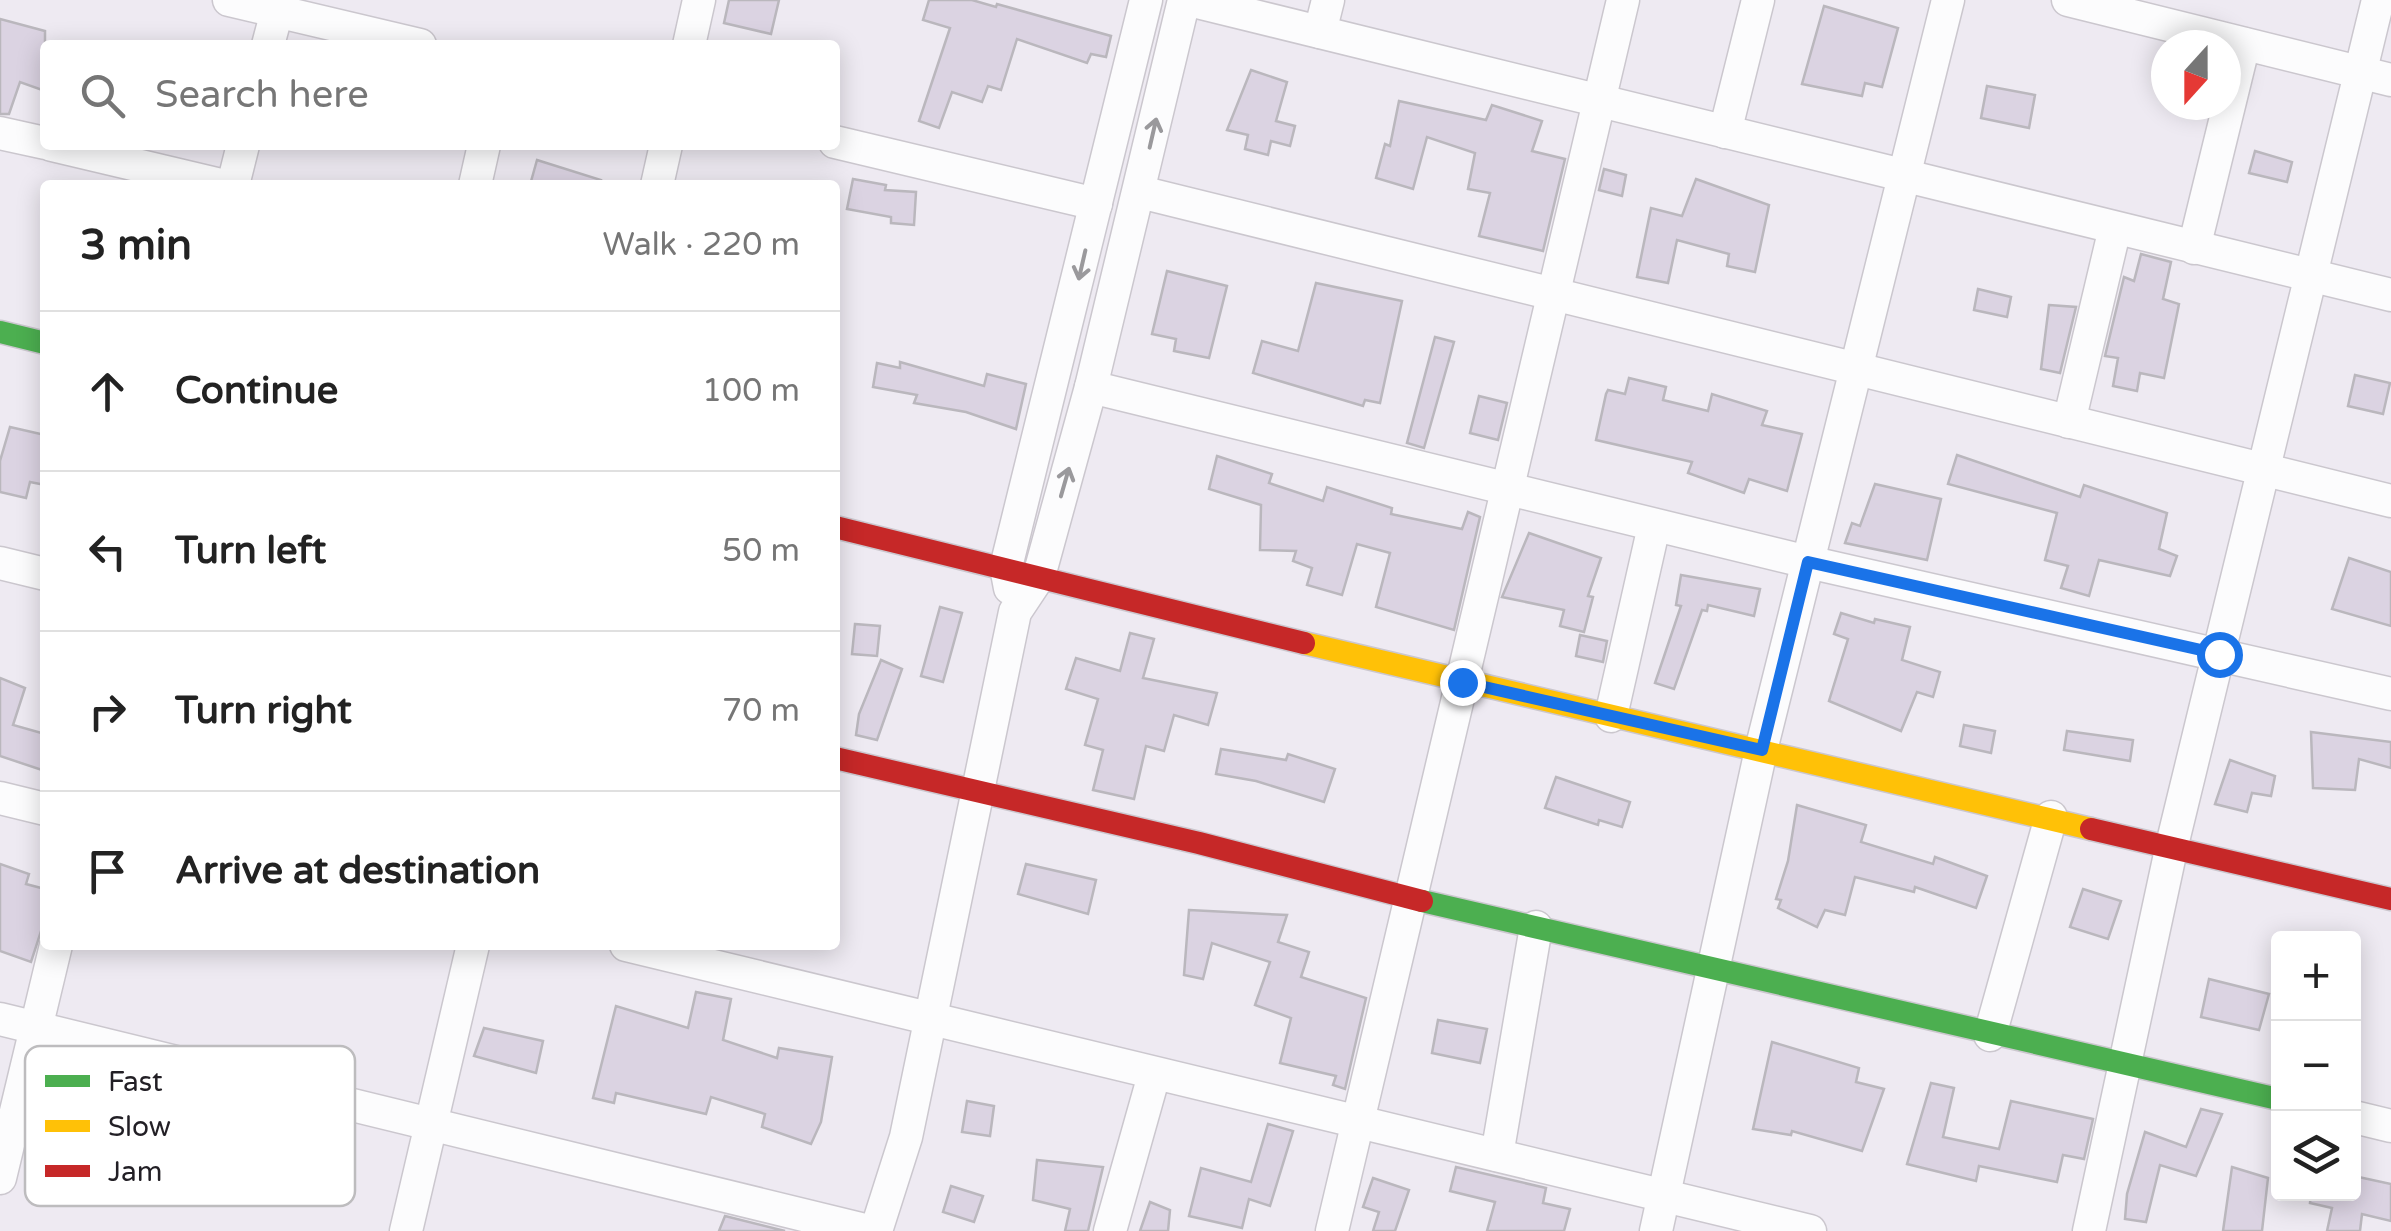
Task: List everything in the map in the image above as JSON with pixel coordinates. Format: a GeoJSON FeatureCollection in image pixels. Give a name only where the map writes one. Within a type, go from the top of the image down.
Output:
{"type":"FeatureCollection","features":[{"type":"Feature","properties":{"kind":"street"},"geometry":{"type":"LineString","coordinates":[[228,0],[278,6],[402,40]]}},
{"type":"Feature","properties":{"kind":"street"},"geometry":{"type":"LineString","coordinates":[[690,40],[698,0]]}},
{"type":"Feature","properties":{"kind":"street"},"geometry":{"type":"LineString","coordinates":[[1015,612],[1006,567],[1146,0]]}},
{"type":"Feature","properties":{"kind":"street"},"geometry":{"type":"LineString","coordinates":[[355,1105],[873,1231],[906,1138],[1015,612],[1039,576],[1091,387],[1186,0],[2391,295]]}},
{"type":"Feature","properties":{"kind":"street"},"geometry":{"type":"LineString","coordinates":[[1320,32],[1328,0]]}},
{"type":"Feature","properties":{"kind":"street"},"geometry":{"type":"LineString","coordinates":[[1332,1231],[1623,0]]}},
{"type":"Feature","properties":{"kind":"street"},"geometry":{"type":"LineString","coordinates":[[1725,132],[1758,0]]}},
{"type":"Feature","properties":{"kind":"street"},"geometry":{"type":"LineString","coordinates":[[1656,1231],[1762,750],[1948,0]]}},
{"type":"Feature","properties":{"kind":"street"},"geometry":{"type":"LineString","coordinates":[[2068,0],[2376,77]]}},
{"type":"Feature","properties":{"kind":"street"},"geometry":{"type":"LineString","coordinates":[[2089,1231],[2128,1064],[2172,845],[2219,654],[2313,277],[2376,77],[2378,0]]}},
{"type":"Feature","properties":{"kind":"street"},"geometry":{"type":"LineString","coordinates":[[269,40],[278,6]]}},
{"type":"Feature","properties":{"kind":"street"},"geometry":{"type":"LineString","coordinates":[[2194,248],[2244,44]]}},
{"type":"Feature","properties":{"kind":"street"},"geometry":{"type":"LineString","coordinates":[[0,133],[40,142]]}},
{"type":"Feature","properties":{"kind":"street"},"geometry":{"type":"LineString","coordinates":[[840,143],[1096,204]]}},
{"type":"Feature","properties":{"kind":"street"},"geometry":{"type":"LineString","coordinates":[[73,150],[200,180]]}},
{"type":"Feature","properties":{"kind":"street"},"geometry":{"type":"LineString","coordinates":[[234,180],[242,150]]}},
{"type":"Feature","properties":{"kind":"street"},"geometry":{"type":"LineString","coordinates":[[476,180],[483,150]]}},
{"type":"Feature","properties":{"kind":"street"},"geometry":{"type":"LineString","coordinates":[[658,180],[665,150]]}},
{"type":"Feature","properties":{"kind":"street"},"geometry":{"type":"LineString","coordinates":[[1140,192],[2391,502]]}},
{"type":"Feature","properties":{"kind":"street"},"geometry":{"type":"LineString","coordinates":[[2068,422],[2115,228]]}},
{"type":"Feature","properties":{"kind":"street"},"geometry":{"type":"LineString","coordinates":[[0,332],[40,342]]}},
{"type":"Feature","properties":{"kind":"street"},"geometry":{"type":"LineString","coordinates":[[1091,387],[1654,526],[2391,694]]}},
{"type":"Feature","properties":{"kind":"street"},"geometry":{"type":"LineString","coordinates":[[1611,716],[1654,526]]}},
{"type":"Feature","properties":{"kind":"street"},"geometry":{"type":"LineString","coordinates":[[840,529],[1462,682],[2172,845],[2391,900]]}},
{"type":"Feature","properties":{"kind":"street"},"geometry":{"type":"LineString","coordinates":[[0,563],[40,573]]}},
{"type":"Feature","properties":{"kind":"street"},"geometry":{"type":"LineString","coordinates":[[840,759],[1412,899],[2271,1097]]}},
{"type":"Feature","properties":{"kind":"street"},"geometry":{"type":"LineString","coordinates":[[0,798],[40,808]]}},
{"type":"Feature","properties":{"kind":"street"},"geometry":{"type":"LineString","coordinates":[[1990,1035],[2051,817]]}},
{"type":"Feature","properties":{"kind":"street"},"geometry":{"type":"LineString","coordinates":[[1496,1156],[1536,927]]}},
{"type":"Feature","properties":{"kind":"street"},"geometry":{"type":"LineString","coordinates":[[32,1046],[55,950]]}},
{"type":"Feature","properties":{"kind":"street"},"geometry":{"type":"LineString","coordinates":[[406,1231],[472,950]]}},
{"type":"Feature","properties":{"kind":"street"},"geometry":{"type":"LineString","coordinates":[[646,950],[1358,1125],[1810,1231]]}},
{"type":"Feature","properties":{"kind":"street"},"geometry":{"type":"LineString","coordinates":[[0,1019],[111,1046]]}},
{"type":"Feature","properties":{"kind":"street"},"geometry":{"type":"LineString","coordinates":[[0,1178],[25,1074]]}},
{"type":"Feature","properties":{"kind":"street"},"geometry":{"type":"LineString","coordinates":[[1110,1231],[1154,1075]]}},
{"type":"Feature","properties":{"kind":"street"},"geometry":{"type":"LineString","coordinates":[[2361,1119],[2391,1126]]}},
{"type":"Feature","properties":{"kind":"building"},"geometry":{"type":"Polygon","coordinates":[[[729,0],[779,0],[771,34],[724,23],[729,0]]]}},
{"type":"Feature","properties":{"kind":"building"},"geometry":{"type":"Polygon","coordinates":[[[929,0],[972,0],[996,7],[997,4],[1111,36],[1106,57],[1091,54],[1087,63],[1017,39],[1001,90],[988,86],[982,102],[952,92],[939,128],[919,121],[950,28],[923,20],[929,0]]]}},
{"type":"Feature","properties":{"kind":"building"},"geometry":{"type":"Polygon","coordinates":[[[1824,6],[1898,28],[1882,87],[1865,83],[1862,96],[1802,84],[1824,6]]]}},
{"type":"Feature","properties":{"kind":"building"},"geometry":{"type":"Polygon","coordinates":[[[0,19],[45,31],[45,40],[40,40],[40,89],[20,82],[9,114],[0,114],[0,19]]]}},
{"type":"Feature","properties":{"kind":"building"},"geometry":{"type":"Polygon","coordinates":[[[1251,70],[1287,82],[1276,121],[1295,126],[1290,146],[1271,141],[1268,155],[1245,149],[1248,135],[1227,130],[1251,70]]]}},
{"type":"Feature","properties":{"kind":"building"},"geometry":{"type":"Polygon","coordinates":[[[1987,86],[2035,95],[2029,128],[1981,118],[1987,86]]]}},
{"type":"Feature","properties":{"kind":"building"},"geometry":{"type":"Polygon","coordinates":[[[1399,101],[1486,120],[1492,105],[1542,121],[1532,151],[1565,159],[1543,251],[1479,236],[1490,193],[1468,189],[1475,153],[1427,137],[1413,189],[1376,178],[1385,144],[1390,146],[1399,101]]]}},
{"type":"Feature","properties":{"kind":"building"},"geometry":{"type":"Polygon","coordinates":[[[2255,151],[2292,162],[2287,182],[2249,173],[2255,151]]]}},
{"type":"Feature","properties":{"kind":"building"},"geometry":{"type":"Polygon","coordinates":[[[537,160],[601,180],[531,180],[537,160]]]}},
{"type":"Feature","properties":{"kind":"building"},"geometry":{"type":"Polygon","coordinates":[[[1604,169],[1626,175],[1622,196],[1599,190],[1604,169]]]}},
{"type":"Feature","properties":{"kind":"building"},"geometry":{"type":"Polygon","coordinates":[[[853,179],[886,185],[885,190],[916,192],[914,225],[891,223],[891,217],[847,209],[853,179]]]}},
{"type":"Feature","properties":{"kind":"building"},"geometry":{"type":"Polygon","coordinates":[[[1696,179],[1769,205],[1755,272],[1727,266],[1729,254],[1677,240],[1668,283],[1637,277],[1651,208],[1682,216],[1696,179]]]}},
{"type":"Feature","properties":{"kind":"building"},"geometry":{"type":"Polygon","coordinates":[[[2141,254],[2171,262],[2163,299],[2179,304],[2164,378],[2140,373],[2137,391],[2113,386],[2118,358],[2105,356],[2124,277],[2134,281],[2141,254]]]}},
{"type":"Feature","properties":{"kind":"building"},"geometry":{"type":"Polygon","coordinates":[[[1167,271],[1227,286],[1209,358],[1174,351],[1176,339],[1152,334],[1167,271]]]}},
{"type":"Feature","properties":{"kind":"building"},"geometry":{"type":"Polygon","coordinates":[[[1316,283],[1402,301],[1380,403],[1365,400],[1363,406],[1253,373],[1262,341],[1298,351],[1316,283]]]}},
{"type":"Feature","properties":{"kind":"building"},"geometry":{"type":"Polygon","coordinates":[[[1978,289],[2011,297],[2007,317],[1974,310],[1978,289]]]}},
{"type":"Feature","properties":{"kind":"building"},"geometry":{"type":"Polygon","coordinates":[[[2049,305],[2076,307],[2060,373],[2041,369],[2049,305]]]}},
{"type":"Feature","properties":{"kind":"building"},"geometry":{"type":"Polygon","coordinates":[[[1435,337],[1454,342],[1424,448],[1407,443],[1435,337]]]}},
{"type":"Feature","properties":{"kind":"building"},"geometry":{"type":"Polygon","coordinates":[[[900,362],[984,386],[987,374],[1026,384],[1016,429],[966,412],[914,403],[917,395],[873,387],[877,363],[900,368],[900,362]]]}},
{"type":"Feature","properties":{"kind":"building"},"geometry":{"type":"Polygon","coordinates":[[[2355,375],[2390,383],[2383,414],[2348,406],[2355,375]]]}},
{"type":"Feature","properties":{"kind":"building"},"geometry":{"type":"Polygon","coordinates":[[[1629,378],[1666,387],[1663,400],[1708,411],[1712,394],[1767,411],[1762,425],[1802,434],[1787,491],[1749,479],[1744,493],[1688,473],[1692,462],[1596,440],[1608,390],[1625,394],[1629,378]]]}},
{"type":"Feature","properties":{"kind":"building"},"geometry":{"type":"Polygon","coordinates":[[[1479,396],[1507,403],[1498,440],[1470,433],[1479,396]]]}},
{"type":"Feature","properties":{"kind":"building"},"geometry":{"type":"Polygon","coordinates":[[[10,427],[40,434],[40,484],[30,482],[26,498],[0,492],[0,461],[10,427]]]}},
{"type":"Feature","properties":{"kind":"building"},"geometry":{"type":"Polygon","coordinates":[[[1957,455],[2080,497],[2084,485],[2167,513],[2159,549],[2177,556],[2170,576],[2099,560],[2089,596],[2061,588],[2068,566],[2045,560],[2057,513],[1948,484],[1957,455]]]}},
{"type":"Feature","properties":{"kind":"building"},"geometry":{"type":"Polygon","coordinates":[[[1217,456],[1272,474],[1269,483],[1323,501],[1327,487],[1392,508],[1391,514],[1462,529],[1468,512],[1480,517],[1454,630],[1376,607],[1390,553],[1357,544],[1342,595],[1307,585],[1312,568],[1293,561],[1296,551],[1260,550],[1261,505],[1209,489],[1217,456]]]}},
{"type":"Feature","properties":{"kind":"building"},"geometry":{"type":"Polygon","coordinates":[[[1875,484],[1941,499],[1927,560],[1845,543],[1852,523],[1860,526],[1875,484]]]}},
{"type":"Feature","properties":{"kind":"building"},"geometry":{"type":"Polygon","coordinates":[[[1529,533],[1601,558],[1588,596],[1593,597],[1584,632],[1560,626],[1564,610],[1502,597],[1529,533]]]}},
{"type":"Feature","properties":{"kind":"building"},"geometry":{"type":"Polygon","coordinates":[[[2349,558],[2391,572],[2391,626],[2332,609],[2349,558]]]}},
{"type":"Feature","properties":{"kind":"building"},"geometry":{"type":"Polygon","coordinates":[[[1681,575],[1760,589],[1754,616],[1708,605],[1707,611],[1702,610],[1674,689],[1655,683],[1681,606],[1676,605],[1681,575]]]}},
{"type":"Feature","properties":{"kind":"building"},"geometry":{"type":"Polygon","coordinates":[[[940,607],[962,613],[943,682],[921,676],[940,607]]]}},
{"type":"Feature","properties":{"kind":"building"},"geometry":{"type":"Polygon","coordinates":[[[1841,613],[1874,623],[1875,619],[1910,627],[1902,660],[1940,672],[1933,697],[1917,692],[1901,731],[1829,701],[1848,639],[1834,634],[1841,613]]]}},
{"type":"Feature","properties":{"kind":"building"},"geometry":{"type":"Polygon","coordinates":[[[855,624],[880,626],[877,656],[852,654],[855,624]]]}},
{"type":"Feature","properties":{"kind":"building"},"geometry":{"type":"Polygon","coordinates":[[[1130,633],[1154,639],[1143,678],[1217,693],[1208,725],[1174,715],[1164,751],[1146,746],[1134,799],[1093,790],[1103,750],[1085,745],[1098,699],[1066,689],[1076,658],[1120,671],[1130,633]]]}},
{"type":"Feature","properties":{"kind":"building"},"geometry":{"type":"Polygon","coordinates":[[[1580,635],[1607,641],[1603,662],[1576,656],[1580,635]]]}},
{"type":"Feature","properties":{"kind":"building"},"geometry":{"type":"Polygon","coordinates":[[[881,660],[902,669],[877,740],[856,735],[859,714],[881,660]]]}},
{"type":"Feature","properties":{"kind":"building"},"geometry":{"type":"Polygon","coordinates":[[[0,678],[25,688],[13,725],[40,733],[40,769],[0,756],[0,678]]]}},
{"type":"Feature","properties":{"kind":"building"},"geometry":{"type":"Polygon","coordinates":[[[1964,725],[1995,731],[1991,753],[1960,746],[1964,725]]]}},
{"type":"Feature","properties":{"kind":"building"},"geometry":{"type":"Polygon","coordinates":[[[2067,731],[2133,740],[2130,761],[2064,750],[2067,731]]]}},
{"type":"Feature","properties":{"kind":"building"},"geometry":{"type":"Polygon","coordinates":[[[2311,732],[2391,742],[2391,768],[2359,759],[2355,790],[2313,788],[2311,732]]]}},
{"type":"Feature","properties":{"kind":"building"},"geometry":{"type":"Polygon","coordinates":[[[1221,749],[1286,760],[1288,754],[1335,769],[1324,802],[1256,781],[1216,774],[1221,749]]]}},
{"type":"Feature","properties":{"kind":"building"},"geometry":{"type":"Polygon","coordinates":[[[2230,760],[2275,776],[2271,796],[2252,793],[2247,812],[2215,804],[2230,760]]]}},
{"type":"Feature","properties":{"kind":"building"},"geometry":{"type":"Polygon","coordinates":[[[1556,777],[1630,802],[1622,827],[1599,820],[1598,825],[1545,808],[1556,777]]]}},
{"type":"Feature","properties":{"kind":"building"},"geometry":{"type":"Polygon","coordinates":[[[1797,805],[1866,825],[1861,842],[1933,864],[1935,857],[1987,876],[1976,908],[1915,887],[1914,892],[1855,877],[1845,915],[1825,910],[1817,927],[1778,908],[1781,900],[1776,899],[1788,861],[1797,805]]]}},
{"type":"Feature","properties":{"kind":"building"},"geometry":{"type":"Polygon","coordinates":[[[0,864],[29,874],[26,884],[40,888],[40,934],[31,962],[0,951],[0,864]]]}},
{"type":"Feature","properties":{"kind":"building"},"geometry":{"type":"Polygon","coordinates":[[[1026,864],[1096,880],[1088,914],[1018,894],[1026,864]]]}},
{"type":"Feature","properties":{"kind":"building"},"geometry":{"type":"Polygon","coordinates":[[[2083,889],[2121,901],[2108,939],[2070,927],[2083,889]]]}},
{"type":"Feature","properties":{"kind":"building"},"geometry":{"type":"Polygon","coordinates":[[[1189,910],[1287,915],[1278,942],[1309,952],[1301,977],[1366,998],[1345,1089],[1333,1085],[1336,1076],[1280,1063],[1291,1018],[1255,1005],[1270,962],[1212,943],[1203,979],[1184,975],[1189,910]]]}},
{"type":"Feature","properties":{"kind":"building"},"geometry":{"type":"Polygon","coordinates":[[[2209,979],[2269,994],[2259,1030],[2201,1017],[2209,979]]]}},
{"type":"Feature","properties":{"kind":"building"},"geometry":{"type":"Polygon","coordinates":[[[696,992],[731,999],[723,1040],[777,1058],[779,1048],[832,1057],[821,1122],[811,1144],[762,1127],[765,1114],[711,1097],[706,1114],[616,1093],[614,1103],[593,1098],[616,1006],[688,1028],[696,992]]]}},
{"type":"Feature","properties":{"kind":"building"},"geometry":{"type":"Polygon","coordinates":[[[1438,1020],[1487,1029],[1480,1063],[1432,1053],[1438,1020]]]}},
{"type":"Feature","properties":{"kind":"building"},"geometry":{"type":"Polygon","coordinates":[[[484,1028],[543,1041],[536,1073],[474,1056],[484,1028]]]}},
{"type":"Feature","properties":{"kind":"building"},"geometry":{"type":"Polygon","coordinates":[[[1772,1042],[1859,1068],[1856,1082],[1884,1089],[1862,1151],[1792,1131],[1791,1135],[1753,1129],[1772,1042]]]}},
{"type":"Feature","properties":{"kind":"building"},"geometry":{"type":"Polygon","coordinates":[[[1931,1083],[1954,1088],[1943,1137],[1999,1149],[2011,1101],[2093,1119],[2084,1159],[2063,1155],[2057,1182],[1979,1166],[1976,1181],[1907,1164],[1931,1083]]]}},
{"type":"Feature","properties":{"kind":"building"},"geometry":{"type":"Polygon","coordinates":[[[967,1101],[994,1106],[990,1136],[962,1132],[967,1101]]]}},
{"type":"Feature","properties":{"kind":"building"},"geometry":{"type":"Polygon","coordinates":[[[2201,1109],[2222,1114],[2196,1176],[2160,1165],[2146,1222],[2125,1219],[2127,1194],[2145,1132],[2186,1147],[2201,1109]]]}},
{"type":"Feature","properties":{"kind":"building"},"geometry":{"type":"Polygon","coordinates":[[[1268,1124],[1293,1131],[1270,1206],[1249,1199],[1242,1228],[1189,1216],[1201,1168],[1251,1182],[1268,1124]]]}},
{"type":"Feature","properties":{"kind":"building"},"geometry":{"type":"Polygon","coordinates":[[[1037,1160],[1103,1167],[1088,1231],[1065,1231],[1070,1209],[1033,1200],[1037,1160]]]}},
{"type":"Feature","properties":{"kind":"building"},"geometry":{"type":"Polygon","coordinates":[[[1456,1167],[1546,1188],[1543,1203],[1570,1209],[1564,1231],[1487,1231],[1495,1202],[1450,1191],[1456,1167]]]}},
{"type":"Feature","properties":{"kind":"building"},"geometry":{"type":"Polygon","coordinates":[[[2232,1167],[2268,1178],[2262,1231],[2223,1231],[2232,1167]]]}},
{"type":"Feature","properties":{"kind":"building"},"geometry":{"type":"Polygon","coordinates":[[[1373,1178],[1409,1190],[1395,1231],[1373,1231],[1379,1212],[1363,1207],[1373,1178]]]}},
{"type":"Feature","properties":{"kind":"building"},"geometry":{"type":"Polygon","coordinates":[[[2361,1178],[2391,1184],[2391,1221],[2362,1214],[2360,1231],[2327,1231],[2332,1208],[2310,1203],[2361,1201],[2361,1178]]]}},
{"type":"Feature","properties":{"kind":"building"},"geometry":{"type":"Polygon","coordinates":[[[951,1186],[983,1196],[974,1222],[943,1212],[951,1186]]]}},
{"type":"Feature","properties":{"kind":"building"},"geometry":{"type":"Polygon","coordinates":[[[1150,1202],[1170,1210],[1168,1231],[1140,1231],[1150,1202]]]}},
{"type":"Feature","properties":{"kind":"building"},"geometry":{"type":"Polygon","coordinates":[[[725,1216],[785,1231],[719,1231],[725,1216]]]}},
{"type":"Feature","properties":{"kind":"traffic: fast"},"geometry":{"type":"LineString","coordinates":[[0,332],[40,342]]}},
{"type":"Feature","properties":{"kind":"traffic: fast"},"geometry":{"type":"LineString","coordinates":[[1422,901],[2271,1097]]}},
{"type":"Feature","properties":{"kind":"traffic: slow"},"geometry":{"type":"LineString","coordinates":[[1304,643],[2091,829]]}},
{"type":"Feature","properties":{"kind":"traffic: jam"},"geometry":{"type":"LineString","coordinates":[[840,528],[1304,643]]}},
{"type":"Feature","properties":{"kind":"traffic: jam"},"geometry":{"type":"LineString","coordinates":[[840,759],[1199,843],[1422,901]]}},
{"type":"Feature","properties":{"kind":"traffic: jam"},"geometry":{"type":"LineString","coordinates":[[2091,829],[2391,899]]}},
{"type":"Feature","properties":{"kind":"route"},"geometry":{"type":"LineString","coordinates":[[1462,682],[1762,750],[1808,562],[2219,654]]}}]}
